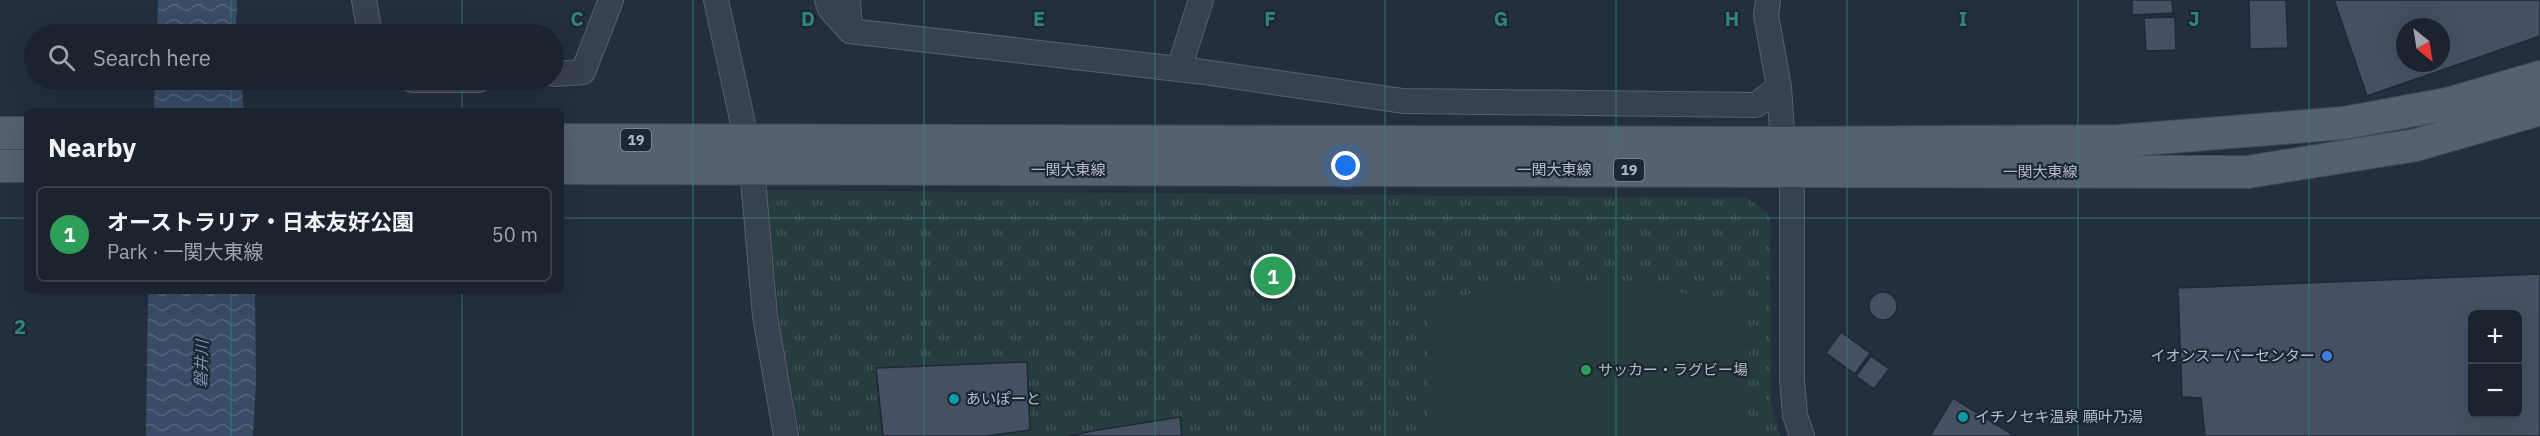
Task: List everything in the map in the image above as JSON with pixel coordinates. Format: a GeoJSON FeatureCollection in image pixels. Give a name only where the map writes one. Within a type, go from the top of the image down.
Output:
{"type":"FeatureCollection","features":[{"type":"Feature","properties":{"kind":"main road","name":"一関大東線"},"geometry":{"type":"LineString","coordinates":[[1787,157],[2119,141],[2344,123],[2447,104],[2540,77]]}},
{"type":"Feature","properties":{"kind":"main road","name":"一関大東線"},"geometry":{"type":"LineString","coordinates":[[564,168],[711,155],[1787,157],[2248,172],[2416,145],[2540,109]]}},
{"type":"Feature","properties":{"kind":"main road"},"geometry":{"type":"LineString","coordinates":[[0,133],[24,133]]}},
{"type":"Feature","properties":{"kind":"main road","name":"一関大東線"},"geometry":{"type":"LineString","coordinates":[[564,140],[711,155]]}},
{"type":"Feature","properties":{"kind":"main road"},"geometry":{"type":"LineString","coordinates":[[0,166],[24,166]]}},
{"type":"Feature","properties":{"kind":"street"},"geometry":{"type":"LineString","coordinates":[[364,0],[368,24]]}},
{"type":"Feature","properties":{"kind":"street"},"geometry":{"type":"LineString","coordinates":[[564,73],[583,72],[611,0]]}},
{"type":"Feature","properties":{"kind":"street"},"geometry":{"type":"LineString","coordinates":[[716,0],[749,155],[765,316],[786,436]]}},
{"type":"Feature","properties":{"kind":"street"},"geometry":{"type":"LineString","coordinates":[[827,0],[830,9],[850,31],[1179,69],[1403,101],[1756,105],[1779,87]]}},
{"type":"Feature","properties":{"kind":"street"},"geometry":{"type":"LineString","coordinates":[[848,0],[850,31]]}},
{"type":"Feature","properties":{"kind":"street"},"geometry":{"type":"LineString","coordinates":[[1179,69],[1201,0]]}},
{"type":"Feature","properties":{"kind":"street"},"geometry":{"type":"LineString","coordinates":[[1768,0],[1766,15],[1779,87],[1787,157],[1792,380],[1795,415],[1802,436]]}},
{"type":"Feature","properties":{"kind":"green space"},"geometry":{"type":"Polygon","coordinates":[[[766,190],[1747,198],[1770,215],[1771,403],[1780,436],[800,436],[782,337],[766,190]]]}},
{"type":"Feature","properties":{"kind":"green space","name":"サッカー・ラグビー場"},"geometry":{"type":"Polygon","coordinates":[[[1630,283],[1745,304],[1745,436],[1427,436],[1427,303],[1503,289],[1630,283]]]}},
{"type":"Feature","properties":{"kind":"water"},"geometry":{"type":"Polygon","coordinates":[[[158,0],[237,0],[236,24],[157,24],[158,0]]]}},
{"type":"Feature","properties":{"kind":"water"},"geometry":{"type":"Polygon","coordinates":[[[155,90],[242,90],[244,108],[154,108],[155,90]]]}},
{"type":"Feature","properties":{"kind":"water","name":"磐井川"},"geometry":{"type":"Polygon","coordinates":[[[148,294],[255,294],[256,381],[253,436],[146,436],[148,294]]]}},
{"type":"Feature","properties":{"kind":"building"},"geometry":{"type":"Polygon","coordinates":[[[2132,0],[2172,0],[2173,13],[2132,15],[2132,0]]]}},
{"type":"Feature","properties":{"kind":"building"},"geometry":{"type":"Polygon","coordinates":[[[2249,0],[2286,0],[2288,48],[2250,49],[2249,0]]]}},
{"type":"Feature","properties":{"kind":"building"},"geometry":{"type":"Polygon","coordinates":[[[2334,0],[2540,0],[2540,36],[2450,67],[2450,18],[2396,18],[2396,72],[2436,72],[2367,96],[2334,0]]]}},
{"type":"Feature","properties":{"kind":"building"},"geometry":{"type":"Polygon","coordinates":[[[2175,17],[2176,50],[2146,51],[2144,18],[2175,17]]]}},
{"type":"Feature","properties":{"kind":"building","name":"イオンスーパーセンター"},"geometry":{"type":"Polygon","coordinates":[[[2540,274],[2540,436],[2205,436],[2201,398],[2182,397],[2178,288],[2540,274]]]}},
{"type":"Feature","properties":{"kind":"building"},"geometry":{"type":"Polygon","coordinates":[[[1883,292],[1893,296],[1897,306],[1893,316],[1883,320],[1873,316],[1869,306],[1873,296],[1883,292]]]}},
{"type":"Feature","properties":{"kind":"building"},"geometry":{"type":"Polygon","coordinates":[[[1841,332],[1870,353],[1855,374],[1826,353],[1841,332]]]}},
{"type":"Feature","properties":{"kind":"building"},"geometry":{"type":"Polygon","coordinates":[[[1871,356],[1889,369],[1874,389],[1856,376],[1871,356]]]}},
{"type":"Feature","properties":{"kind":"building","name":"あいぽーと"},"geometry":{"type":"Polygon","coordinates":[[[1027,362],[1030,430],[986,436],[883,436],[876,368],[1027,362]]]}},
{"type":"Feature","properties":{"kind":"building","name":"イチノセキ温泉 願叶乃湯"},"geometry":{"type":"Polygon","coordinates":[[[1953,398],[2015,436],[1930,436],[1953,398]]]}},
{"type":"Feature","properties":{"kind":"building","name":"あいぽーと"},"geometry":{"type":"Polygon","coordinates":[[[1180,417],[1182,436],[1069,436],[1092,431],[1180,417]]]}},
{"type":"Feature","properties":{"kind":"place","name":"オーストラリア・日本友好公園"},"geometry":{"type":"Point","coordinates":[1273,276]}},
{"type":"Feature","properties":{"kind":"place","name":"イオンスーパーセンター"},"geometry":{"type":"Point","coordinates":[2327,356]}},
{"type":"Feature","properties":{"kind":"place","name":"サッカー・ラグビー場"},"geometry":{"type":"Point","coordinates":[1586,370]}},
{"type":"Feature","properties":{"kind":"place","name":"あいぽーと"},"geometry":{"type":"Point","coordinates":[954,399]}},
{"type":"Feature","properties":{"kind":"place","name":"イチノセキ温泉 願叶乃湯"},"geometry":{"type":"Point","coordinates":[1963,417]}}]}
